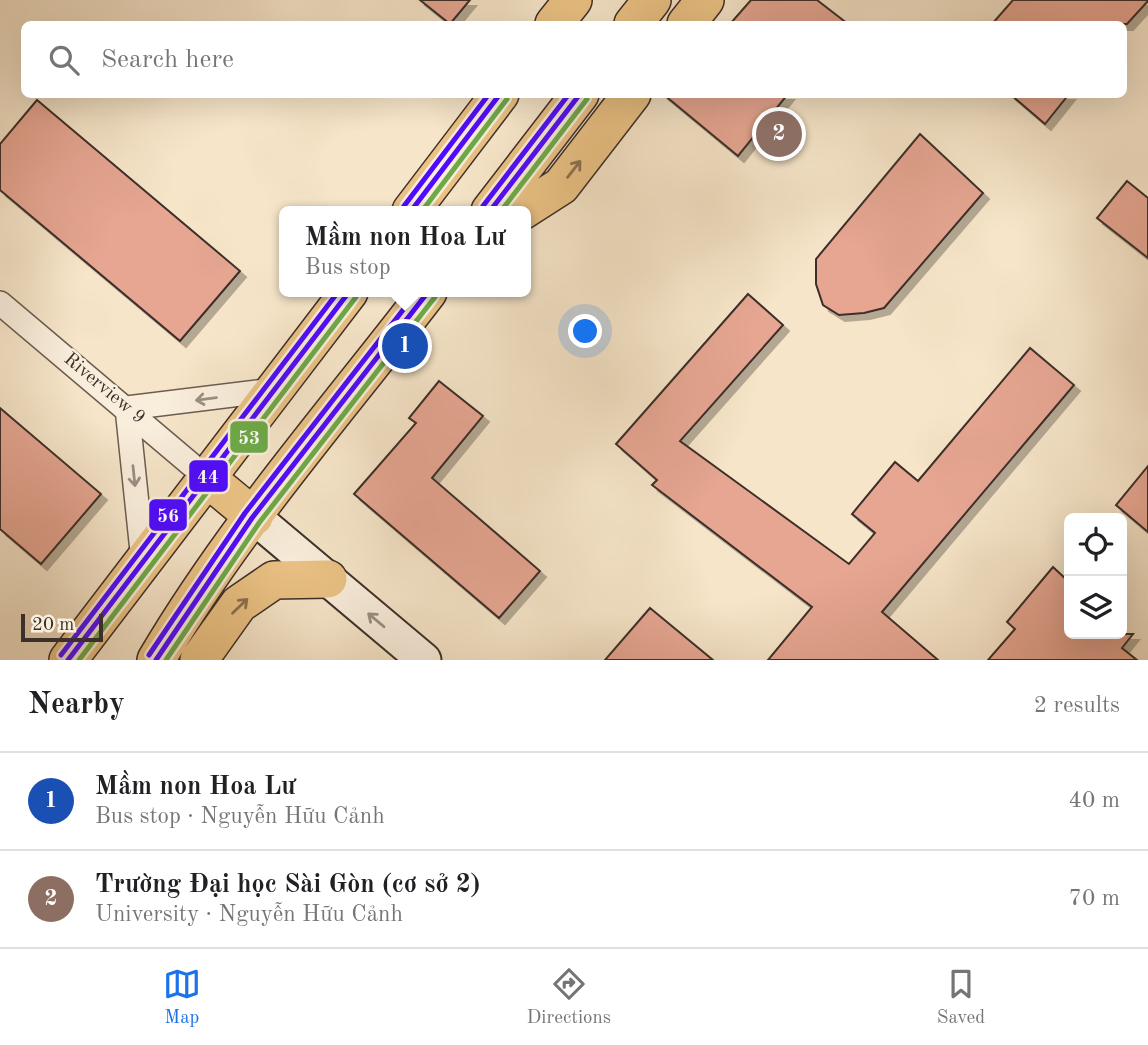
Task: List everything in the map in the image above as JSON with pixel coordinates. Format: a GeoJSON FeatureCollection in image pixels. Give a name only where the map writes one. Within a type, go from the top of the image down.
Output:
{"type":"FeatureCollection","features":[{"type":"Feature","properties":{"kind":"main road"},"geometry":{"type":"LineString","coordinates":[[556,21],[573,0]]}},
{"type":"Feature","properties":{"kind":"main road"},"geometry":{"type":"LineString","coordinates":[[635,21],[652,0]]}},
{"type":"Feature","properties":{"kind":"main road"},"geometry":{"type":"LineString","coordinates":[[688,21],[705,0]]}},
{"type":"Feature","properties":{"kind":"main road"},"geometry":{"type":"LineString","coordinates":[[415,206],[497,98]]}},
{"type":"Feature","properties":{"kind":"main road"},"geometry":{"type":"LineString","coordinates":[[494,206],[577,98]]}},
{"type":"Feature","properties":{"kind":"main road"},"geometry":{"type":"LineString","coordinates":[[530,206],[561,186],[629,98]]}},
{"type":"Feature","properties":{"kind":"main road"},"geometry":{"type":"LineString","coordinates":[[68,660],[345,297]]}},
{"type":"Feature","properties":{"kind":"main road"},"geometry":{"type":"LineString","coordinates":[[156,660],[176,626],[254,517],[424,297]]}},
{"type":"Feature","properties":{"kind":"main road"},"geometry":{"type":"LineString","coordinates":[[206,478],[424,660]]}},
{"type":"Feature","properties":{"kind":"main road"},"geometry":{"type":"LineString","coordinates":[[176,626],[203,654],[239,604],[274,580],[328,579]]}},
{"type":"Feature","properties":{"kind":"street","name":"Riverview 9"},"geometry":{"type":"LineString","coordinates":[[0,303],[127,408],[206,478]]}},
{"type":"Feature","properties":{"kind":"street"},"geometry":{"type":"LineString","coordinates":[[143,561],[127,408],[273,390]]}},
{"type":"Feature","properties":{"kind":"building"},"geometry":{"type":"Polygon","coordinates":[[[420,0],[470,0],[452,21],[446,21],[420,0]]]}},
{"type":"Feature","properties":{"kind":"building"},"geometry":{"type":"Polygon","coordinates":[[[751,0],[817,0],[844,21],[733,21],[751,0]]]}},
{"type":"Feature","properties":{"kind":"building"},"geometry":{"type":"Polygon","coordinates":[[[1013,0],[1148,0],[1127,24],[1127,21],[995,21],[1013,0]]]}},
{"type":"Feature","properties":{"kind":"building"},"geometry":{"type":"Polygon","coordinates":[[[668,98],[785,98],[738,156],[668,98]]]}},
{"type":"Feature","properties":{"kind":"building"},"geometry":{"type":"Polygon","coordinates":[[[1015,98],[1066,98],[1045,124],[1015,98]]]}},
{"type":"Feature","properties":{"kind":"building"},"geometry":{"type":"Polygon","coordinates":[[[37,100],[240,271],[180,341],[0,190],[0,144],[37,100]]]}},
{"type":"Feature","properties":{"kind":"building"},"geometry":{"type":"Polygon","coordinates":[[[920,134],[983,193],[884,308],[839,315],[823,305],[816,284],[816,259],[920,134]]]}},
{"type":"Feature","properties":{"kind":"building"},"geometry":{"type":"Polygon","coordinates":[[[1127,181],[1148,198],[1148,258],[1097,218],[1127,181]]]}},
{"type":"Feature","properties":{"kind":"building"},"geometry":{"type":"Polygon","coordinates":[[[748,294],[783,325],[680,441],[849,564],[875,533],[852,514],[895,462],[918,481],[1030,348],[1074,385],[882,612],[938,660],[768,660],[812,607],[652,485],[657,480],[616,444],[748,294]]]}},
{"type":"Feature","properties":{"kind":"building"},"geometry":{"type":"Polygon","coordinates":[[[439,381],[483,416],[432,478],[540,571],[499,618],[354,494],[416,423],[409,418],[439,381]]]}},
{"type":"Feature","properties":{"kind":"building"},"geometry":{"type":"Polygon","coordinates":[[[0,408],[101,494],[41,564],[0,529],[0,408]]]}},
{"type":"Feature","properties":{"kind":"building"},"geometry":{"type":"Polygon","coordinates":[[[1148,466],[1148,532],[1116,505],[1148,466]]]}},
{"type":"Feature","properties":{"kind":"building"},"geometry":{"type":"Polygon","coordinates":[[[1053,567],[1064,577],[1064,639],[1127,639],[1127,634],[1133,634],[1122,648],[1137,660],[988,660],[1015,629],[1007,622],[1053,567]]]}},
{"type":"Feature","properties":{"kind":"building"},"geometry":{"type":"Polygon","coordinates":[[[650,608],[713,660],[605,660],[650,608]]]}},
{"type":"Feature","properties":{"kind":"transit line","name":"56"},"geometry":{"type":"LineString","coordinates":[[404,206],[486,98]]}},
{"type":"Feature","properties":{"kind":"transit line","name":"44"},"geometry":{"type":"LineString","coordinates":[[415,206],[497,98]]}},
{"type":"Feature","properties":{"kind":"transit line","name":"56"},"geometry":{"type":"LineString","coordinates":[[483,206],[566,98]]}},
{"type":"Feature","properties":{"kind":"transit line","name":"44"},"geometry":{"type":"LineString","coordinates":[[494,206],[577,98]]}},
{"type":"Feature","properties":{"kind":"transit line","name":"53"},"geometry":{"type":"LineString","coordinates":[[426,206],[507,99]]}},
{"type":"Feature","properties":{"kind":"transit line","name":"53"},"geometry":{"type":"LineString","coordinates":[[505,206],[587,99]]}},
{"type":"Feature","properties":{"kind":"transit line","name":"56"},"geometry":{"type":"LineString","coordinates":[[61,655],[334,297]]}},
{"type":"Feature","properties":{"kind":"transit line","name":"44"},"geometry":{"type":"LineString","coordinates":[[68,660],[345,297]]}},
{"type":"Feature","properties":{"kind":"transit line","name":"53"},"geometry":{"type":"LineString","coordinates":[[79,660],[356,297]]}},
{"type":"Feature","properties":{"kind":"transit line","name":"56"},"geometry":{"type":"LineString","coordinates":[[149,655],[245,513],[413,297]]}},
{"type":"Feature","properties":{"kind":"transit line","name":"44"},"geometry":{"type":"LineString","coordinates":[[156,660],[252,518],[424,297]]}},
{"type":"Feature","properties":{"kind":"transit line","name":"53"},"geometry":{"type":"LineString","coordinates":[[166,660],[259,523],[435,297]]}},
{"type":"Feature","properties":{"kind":"place","name":"Trường Đại học Sài Gòn (cơ sở 2)"},"geometry":{"type":"Point","coordinates":[779,134]}},
{"type":"Feature","properties":{"kind":"place","name":"Mầm non Hoa Lư"},"geometry":{"type":"Point","coordinates":[405,346]}}]}
